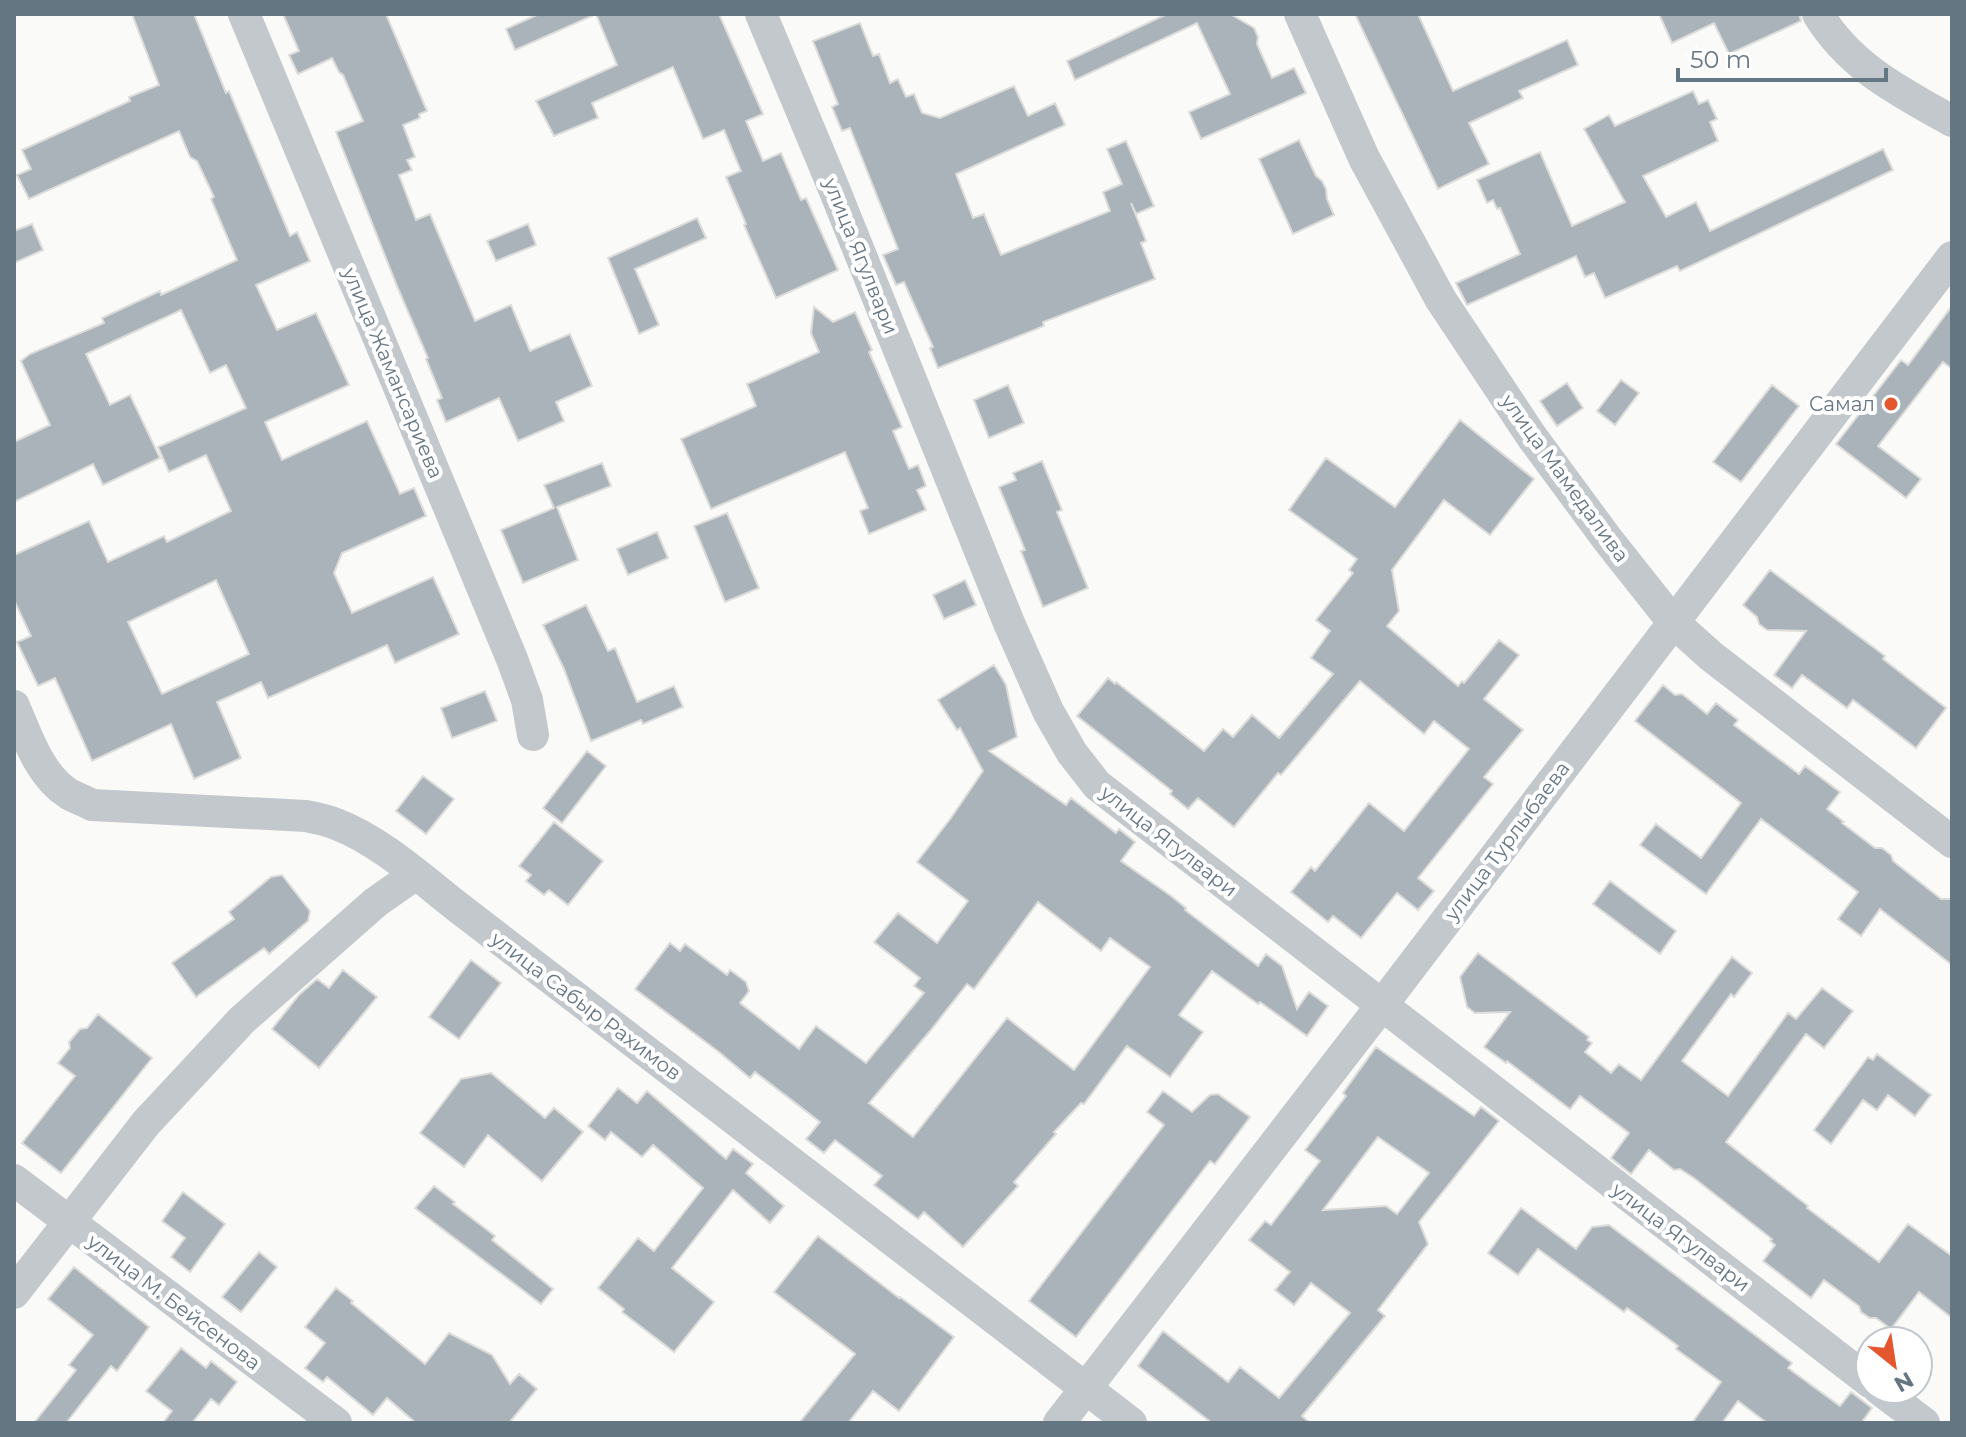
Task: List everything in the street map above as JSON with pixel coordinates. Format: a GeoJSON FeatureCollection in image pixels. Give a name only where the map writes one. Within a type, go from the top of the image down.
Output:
{"type":"FeatureCollection","features":[{"type":"Feature","properties":{"kind":"street","name":"улица Жамансариева"},"geometry":{"type":"LineString","coordinates":[[244,14],[512,659],[527,700],[533,735]]}},
{"type":"Feature","properties":{"kind":"street","name":"улица Ягулвари"},"geometry":{"type":"LineString","coordinates":[[761,14],[1009,623],[1048,711],[1072,753],[1097,785],[1854,1370]]}},
{"type":"Feature","properties":{"kind":"street","name":"улица Мамедалива"},"geometry":{"type":"LineString","coordinates":[[1300,14],[1364,158],[1441,300],[1532,437],[1608,540],[1673,622],[1711,656],[1952,842]]}},
{"type":"Feature","properties":{"kind":"street"},"geometry":{"type":"LineString","coordinates":[[1818,14],[1829,33],[1884,83],[1952,121]]}},
{"type":"Feature","properties":{"kind":"street","name":"улица Турлыбаева"},"geometry":{"type":"LineString","coordinates":[[1059,1423],[1952,257]]}},
{"type":"Feature","properties":{"kind":"street","name":"улица Сабыр Рахимов"},"geometry":{"type":"LineString","coordinates":[[14,706],[38,760],[51,778],[67,793],[92,805],[306,816],[336,824],[364,837],[1131,1423]]}},
{"type":"Feature","properties":{"kind":"street"},"geometry":{"type":"LineString","coordinates":[[14,1293],[146,1123],[242,1020],[376,902],[416,874]]}},
{"type":"Feature","properties":{"kind":"street","name":"улица М. Бейсенова"},"geometry":{"type":"LineString","coordinates":[[14,1180],[336,1423]]}},
{"type":"Feature","properties":{"kind":"street"},"geometry":{"type":"LineString","coordinates":[[1900,1405],[1924,1423]]}},
{"type":"Feature","properties":{"kind":"building"},"geometry":{"type":"Polygon","coordinates":[[[132,14],[194,14],[290,236],[297,232],[310,261],[256,285],[277,330],[316,313],[349,385],[265,422],[282,460],[367,421],[400,494],[414,488],[426,516],[342,553],[334,573],[352,613],[433,577],[459,634],[395,663],[387,645],[268,698],[261,682],[217,702],[241,758],[194,779],[171,724],[92,761],[55,678],[38,686],[17,642],[31,636],[14,600],[14,555],[89,521],[108,562],[164,536],[167,542],[231,511],[206,455],[169,472],[158,447],[246,408],[226,365],[210,373],[181,310],[86,354],[110,405],[130,395],[160,458],[103,485],[93,464],[14,502],[14,442],[50,425],[21,361],[30,354],[104,323],[102,318],[237,260],[211,199],[214,197],[197,161],[190,157],[179,131],[29,199],[17,175],[31,169],[22,150],[159,85],[132,14]],[[216,580],[128,622],[162,694],[249,654],[216,580]]]}},
{"type":"Feature","properties":{"kind":"building"},"geometry":{"type":"Polygon","coordinates":[[[283,14],[386,14],[427,111],[419,114],[420,118],[403,125],[415,157],[407,160],[412,170],[399,175],[416,220],[430,214],[475,321],[511,305],[530,351],[570,334],[592,386],[556,402],[564,421],[518,441],[499,398],[446,422],[437,400],[442,398],[428,358],[336,132],[363,121],[332,58],[298,74],[289,55],[299,51],[283,14]]]}},
{"type":"Feature","properties":{"kind":"building"},"geometry":{"type":"Polygon","coordinates":[[[539,14],[596,14],[515,50],[506,29],[539,14]]]}},
{"type":"Feature","properties":{"kind":"building"},"geometry":{"type":"Polygon","coordinates":[[[596,14],[719,14],[763,114],[746,121],[763,161],[781,153],[801,200],[806,198],[838,270],[776,298],[726,177],[741,171],[724,130],[703,139],[673,67],[592,103],[598,118],[554,136],[536,101],[617,65],[596,14]]]}},
{"type":"Feature","properties":{"kind":"building"},"geometry":{"type":"Polygon","coordinates":[[[1167,14],[1230,14],[1254,28],[1257,44],[1272,78],[1294,68],[1306,93],[1201,139],[1189,112],[1230,94],[1197,23],[1075,80],[1067,61],[1167,14]]]}},
{"type":"Feature","properties":{"kind":"building"},"geometry":{"type":"Polygon","coordinates":[[[1355,14],[1418,14],[1453,91],[1567,40],[1578,65],[1519,91],[1523,98],[1469,123],[1489,164],[1438,189],[1355,14]]]}},
{"type":"Feature","properties":{"kind":"building"},"geometry":{"type":"Polygon","coordinates":[[[1659,14],[1799,14],[1801,21],[1729,54],[1714,23],[1672,43],[1659,14]]]}},
{"type":"Feature","properties":{"kind":"building"},"geometry":{"type":"Polygon","coordinates":[[[860,23],[873,56],[879,54],[890,83],[898,79],[906,97],[914,94],[922,113],[940,118],[1014,86],[1028,116],[1055,103],[1065,125],[956,174],[973,218],[984,214],[1001,255],[1110,211],[1103,192],[1122,184],[1107,149],[1126,141],[1154,206],[1136,214],[1131,203],[1146,241],[1141,243],[1155,279],[1043,322],[1044,326],[938,368],[930,348],[933,347],[904,282],[896,285],[883,255],[898,249],[850,128],[842,131],[832,107],[838,104],[813,41],[860,23]]]}},
{"type":"Feature","properties":{"kind":"building"},"geometry":{"type":"Polygon","coordinates":[[[1693,91],[1699,104],[1708,100],[1717,119],[1710,122],[1718,141],[1643,176],[1666,217],[1696,202],[1710,231],[1883,149],[1893,170],[1680,271],[1677,266],[1605,298],[1594,273],[1585,277],[1576,256],[1467,305],[1456,283],[1520,254],[1500,208],[1497,209],[1493,200],[1487,203],[1477,180],[1540,152],[1572,226],[1625,202],[1584,129],[1609,115],[1615,126],[1693,91]]]}},
{"type":"Feature","properties":{"kind":"building"},"geometry":{"type":"Polygon","coordinates":[[[1299,140],[1316,176],[1326,189],[1334,215],[1293,234],[1259,159],[1299,140]]]}},
{"type":"Feature","properties":{"kind":"building"},"geometry":{"type":"Polygon","coordinates":[[[697,218],[706,238],[635,269],[659,325],[639,334],[608,258],[697,218]]]}},
{"type":"Feature","properties":{"kind":"building"},"geometry":{"type":"Polygon","coordinates":[[[32,224],[43,250],[14,263],[14,231],[32,224]]]}},
{"type":"Feature","properties":{"kind":"building"},"geometry":{"type":"Polygon","coordinates":[[[528,224],[536,245],[496,261],[487,241],[528,224]]]}},
{"type":"Feature","properties":{"kind":"building"},"geometry":{"type":"Polygon","coordinates":[[[1952,306],[1952,369],[1943,362],[1878,446],[1921,479],[1906,498],[1836,444],[1901,360],[1908,365],[1952,306]]]}},
{"type":"Feature","properties":{"kind":"building"},"geometry":{"type":"Polygon","coordinates":[[[814,307],[833,322],[855,312],[902,427],[893,431],[909,469],[918,465],[926,486],[917,490],[926,510],[869,534],[860,511],[868,508],[845,452],[711,509],[681,439],[756,406],[747,384],[819,352],[811,333],[814,307]]]}},
{"type":"Feature","properties":{"kind":"building"},"geometry":{"type":"Polygon","coordinates":[[[1621,380],[1639,393],[1615,425],[1597,411],[1621,380]]]}},
{"type":"Feature","properties":{"kind":"building"},"geometry":{"type":"Polygon","coordinates":[[[1567,383],[1583,408],[1557,426],[1540,401],[1567,383]]]}},
{"type":"Feature","properties":{"kind":"building"},"geometry":{"type":"Polygon","coordinates":[[[1008,385],[1024,423],[989,438],[974,400],[1008,385]]]}},
{"type":"Feature","properties":{"kind":"building"},"geometry":{"type":"Polygon","coordinates":[[[1772,385],[1799,406],[1741,482],[1713,462],[1772,385]]]}},
{"type":"Feature","properties":{"kind":"building"},"geometry":{"type":"Polygon","coordinates":[[[1460,420],[1534,479],[1490,535],[1444,500],[1392,570],[1399,611],[1387,626],[1458,686],[1462,681],[1464,683],[1499,640],[1519,655],[1484,699],[1523,730],[1484,777],[1493,784],[1418,878],[1434,891],[1418,910],[1397,893],[1361,938],[1333,916],[1328,922],[1291,892],[1311,867],[1315,871],[1369,803],[1404,831],[1469,749],[1434,721],[1424,734],[1360,681],[1234,827],[1198,798],[1188,809],[1170,794],[1172,791],[1077,716],[1108,678],[1204,751],[1223,729],[1233,737],[1252,715],[1279,738],[1333,674],[1311,658],[1330,631],[1316,620],[1353,573],[1349,570],[1357,559],[1289,510],[1326,458],[1395,507],[1460,420]]]}},
{"type":"Feature","properties":{"kind":"building"},"geometry":{"type":"Polygon","coordinates":[[[1042,461],[1062,510],[1057,512],[1088,588],[1043,607],[1021,551],[1025,550],[999,487],[1016,480],[1013,473],[1042,461]]]}},
{"type":"Feature","properties":{"kind":"building"},"geometry":{"type":"Polygon","coordinates":[[[602,463],[611,486],[557,507],[578,560],[523,583],[501,530],[554,508],[544,485],[602,463]]]}},
{"type":"Feature","properties":{"kind":"building"},"geometry":{"type":"Polygon","coordinates":[[[727,513],[759,588],[725,602],[694,526],[727,513]]]}},
{"type":"Feature","properties":{"kind":"building"},"geometry":{"type":"Polygon","coordinates":[[[657,532],[668,558],[628,575],[617,549],[657,532]]]}},
{"type":"Feature","properties":{"kind":"building"},"geometry":{"type":"Polygon","coordinates":[[[1770,570],[1885,656],[1883,659],[1946,708],[1916,748],[1853,700],[1847,708],[1802,675],[1792,688],[1774,675],[1806,631],[1767,630],[1743,605],[1770,570]]]}},
{"type":"Feature","properties":{"kind":"building"},"geometry":{"type":"Polygon","coordinates":[[[965,580],[976,605],[944,619],[933,595],[965,580]]]}},
{"type":"Feature","properties":{"kind":"building"},"geometry":{"type":"Polygon","coordinates":[[[586,605],[608,651],[615,648],[637,702],[674,686],[683,707],[591,741],[564,669],[543,625],[586,605]]]}},
{"type":"Feature","properties":{"kind":"building"},"geometry":{"type":"Polygon","coordinates":[[[994,665],[1006,685],[1017,737],[989,751],[1066,805],[1071,798],[1116,833],[1119,829],[1135,842],[1121,861],[1171,896],[1258,966],[1266,954],[1282,966],[1297,1009],[1309,992],[1328,1006],[1307,1036],[1212,971],[1179,1015],[1203,1032],[1170,1077],[1127,1046],[1084,1104],[1081,1103],[1054,1132],[1056,1134],[1014,1182],[1018,1186],[963,1247],[924,1212],[918,1219],[874,1185],[882,1176],[835,1140],[824,1153],[806,1139],[820,1122],[755,1072],[750,1078],[635,989],[670,943],[680,951],[685,944],[727,975],[730,970],[746,982],[749,991],[740,1003],[799,1049],[816,1026],[866,1063],[924,993],[914,986],[920,978],[874,942],[898,913],[937,943],[968,901],[917,862],[983,771],[960,728],[957,730],[938,700],[994,665]],[[1038,902],[974,989],[967,984],[869,1103],[913,1137],[1007,1018],[1074,1070],[1150,967],[1110,938],[1101,951],[1038,902]]]}},
{"type":"Feature","properties":{"kind":"building"},"geometry":{"type":"Polygon","coordinates":[[[1663,685],[1675,695],[1682,694],[1707,714],[1716,703],[1738,720],[1734,725],[1799,774],[1805,766],[1840,792],[1827,809],[1842,823],[1875,848],[1882,848],[1893,861],[1941,899],[1952,899],[1952,965],[1880,909],[1861,936],[1838,919],[1858,892],[1761,819],[1706,894],[1640,845],[1656,824],[1701,858],[1741,803],[1635,721],[1663,685]]]}},
{"type":"Feature","properties":{"kind":"building"},"geometry":{"type":"Polygon","coordinates":[[[485,691],[497,721],[452,738],[441,708],[485,691]]]}},
{"type":"Feature","properties":{"kind":"building"},"geometry":{"type":"Polygon","coordinates":[[[587,751],[606,766],[562,823],[543,808],[587,751]]]}},
{"type":"Feature","properties":{"kind":"building"},"geometry":{"type":"Polygon","coordinates":[[[423,776],[454,799],[426,834],[396,811],[423,776]]]}},
{"type":"Feature","properties":{"kind":"building"},"geometry":{"type":"Polygon","coordinates":[[[554,822],[603,861],[568,905],[549,890],[544,895],[526,881],[531,875],[519,866],[554,822]]]}},
{"type":"Feature","properties":{"kind":"building"},"geometry":{"type":"Polygon","coordinates":[[[282,875],[310,911],[308,921],[269,954],[264,948],[196,997],[172,963],[234,919],[229,912],[271,877],[282,875]]]}},
{"type":"Feature","properties":{"kind":"building"},"geometry":{"type":"Polygon","coordinates":[[[1610,881],[1676,931],[1660,954],[1593,904],[1610,881]]]}},
{"type":"Feature","properties":{"kind":"building"},"geometry":{"type":"Polygon","coordinates":[[[1478,953],[1589,1037],[1587,1040],[1592,1043],[1585,1052],[1611,1073],[1619,1064],[1641,1080],[1732,957],[1752,973],[1734,997],[1731,994],[1682,1061],[1728,1096],[1788,1013],[1796,1019],[1822,988],[1853,1011],[1824,1048],[1806,1034],[1726,1142],[1879,1262],[1908,1224],[1952,1256],[1952,1318],[1919,1292],[1894,1325],[1870,1318],[1824,1280],[1811,1298],[1763,1261],[1775,1245],[1770,1241],[1772,1239],[1694,1178],[1680,1169],[1674,1170],[1649,1150],[1631,1174],[1611,1158],[1629,1133],[1580,1096],[1570,1109],[1484,1047],[1510,1012],[1475,1013],[1467,1007],[1460,977],[1478,953]]]}},
{"type":"Feature","properties":{"kind":"building"},"geometry":{"type":"Polygon","coordinates":[[[471,960],[501,983],[459,1039],[429,1017],[471,960]]]}},
{"type":"Feature","properties":{"kind":"building"},"geometry":{"type":"Polygon","coordinates":[[[343,970],[377,997],[319,1068],[272,1029],[299,995],[317,979],[329,988],[343,970]]]}},
{"type":"Feature","properties":{"kind":"building"},"geometry":{"type":"Polygon","coordinates":[[[98,1014],[152,1058],[61,1173],[22,1143],[75,1076],[58,1063],[70,1048],[69,1042],[80,1029],[87,1028],[98,1014]]]}},
{"type":"Feature","properties":{"kind":"building"},"geometry":{"type":"Polygon","coordinates":[[[1376,1047],[1474,1116],[1481,1107],[1499,1121],[1419,1222],[1428,1244],[1378,1310],[1385,1316],[1302,1416],[1310,1423],[1212,1423],[1138,1366],[1163,1331],[1228,1382],[1240,1367],[1279,1398],[1350,1313],[1311,1283],[1294,1305],[1275,1290],[1290,1272],[1249,1240],[1265,1221],[1271,1225],[1320,1161],[1305,1150],[1346,1096],[1343,1093],[1376,1047]],[[1378,1137],[1323,1210],[1386,1206],[1397,1214],[1429,1173],[1378,1137]]]}},
{"type":"Feature","properties":{"kind":"building"},"geometry":{"type":"Polygon","coordinates":[[[1877,1054],[1931,1095],[1915,1116],[1888,1095],[1877,1110],[1863,1100],[1831,1144],[1814,1130],[1868,1057],[1873,1060],[1877,1054]]]}},
{"type":"Feature","properties":{"kind":"building"},"geometry":{"type":"Polygon","coordinates":[[[491,1073],[545,1118],[554,1108],[583,1132],[542,1181],[488,1135],[464,1167],[420,1133],[461,1079],[491,1073]]]}},
{"type":"Feature","properties":{"kind":"building"},"geometry":{"type":"Polygon","coordinates":[[[618,1088],[637,1103],[647,1091],[726,1159],[733,1149],[753,1164],[746,1173],[784,1206],[770,1223],[733,1190],[672,1268],[714,1302],[674,1352],[622,1312],[624,1309],[598,1288],[638,1238],[654,1251],[703,1188],[653,1145],[642,1157],[611,1132],[605,1140],[588,1126],[618,1088]]]}},
{"type":"Feature","properties":{"kind":"building"},"geometry":{"type":"Polygon","coordinates":[[[1163,1091],[1192,1112],[1210,1095],[1218,1094],[1250,1117],[1215,1164],[1210,1161],[1076,1337],[1029,1301],[1164,1125],[1147,1112],[1163,1091]]]}},
{"type":"Feature","properties":{"kind":"building"},"geometry":{"type":"Polygon","coordinates":[[[434,1186],[495,1236],[492,1240],[553,1289],[541,1304],[415,1208],[434,1186]]]}},
{"type":"Feature","properties":{"kind":"building"},"geometry":{"type":"Polygon","coordinates":[[[183,1192],[225,1224],[190,1272],[171,1257],[185,1238],[162,1221],[183,1192]]]}},
{"type":"Feature","properties":{"kind":"building"},"geometry":{"type":"Polygon","coordinates":[[[1521,1208],[1576,1249],[1592,1227],[1609,1225],[1792,1363],[1788,1368],[1840,1406],[1851,1392],[1854,1394],[1854,1405],[1872,1408],[1863,1423],[1767,1423],[1738,1401],[1722,1423],[1692,1423],[1721,1382],[1676,1349],[1678,1346],[1627,1308],[1624,1312],[1538,1249],[1518,1275],[1488,1253],[1521,1208]]]}},
{"type":"Feature","properties":{"kind":"building"},"geometry":{"type":"Polygon","coordinates":[[[818,1236],[954,1337],[899,1411],[873,1391],[848,1423],[799,1423],[855,1354],[774,1292],[818,1236]]]}},
{"type":"Feature","properties":{"kind":"building"},"geometry":{"type":"Polygon","coordinates":[[[259,1252],[277,1267],[241,1312],[222,1297],[259,1252]]]}},
{"type":"Feature","properties":{"kind":"building"},"geometry":{"type":"Polygon","coordinates":[[[74,1267],[149,1327],[117,1371],[111,1366],[66,1423],[34,1423],[76,1370],[69,1365],[93,1335],[48,1299],[74,1267]]]}},
{"type":"Feature","properties":{"kind":"building"},"geometry":{"type":"Polygon","coordinates":[[[336,1288],[425,1364],[449,1333],[492,1355],[510,1384],[519,1374],[537,1389],[509,1423],[416,1423],[387,1398],[373,1415],[327,1377],[323,1382],[305,1368],[325,1343],[305,1327],[336,1288]]]}},
{"type":"Feature","properties":{"kind":"building"},"geometry":{"type":"Polygon","coordinates":[[[181,1348],[206,1368],[211,1361],[237,1382],[219,1405],[211,1399],[192,1423],[163,1423],[172,1411],[146,1391],[181,1348]]]}},
{"type":"Feature","properties":{"kind":"place","name":"Самал"},"geometry":{"type":"Point","coordinates":[1891,404]}}]}
